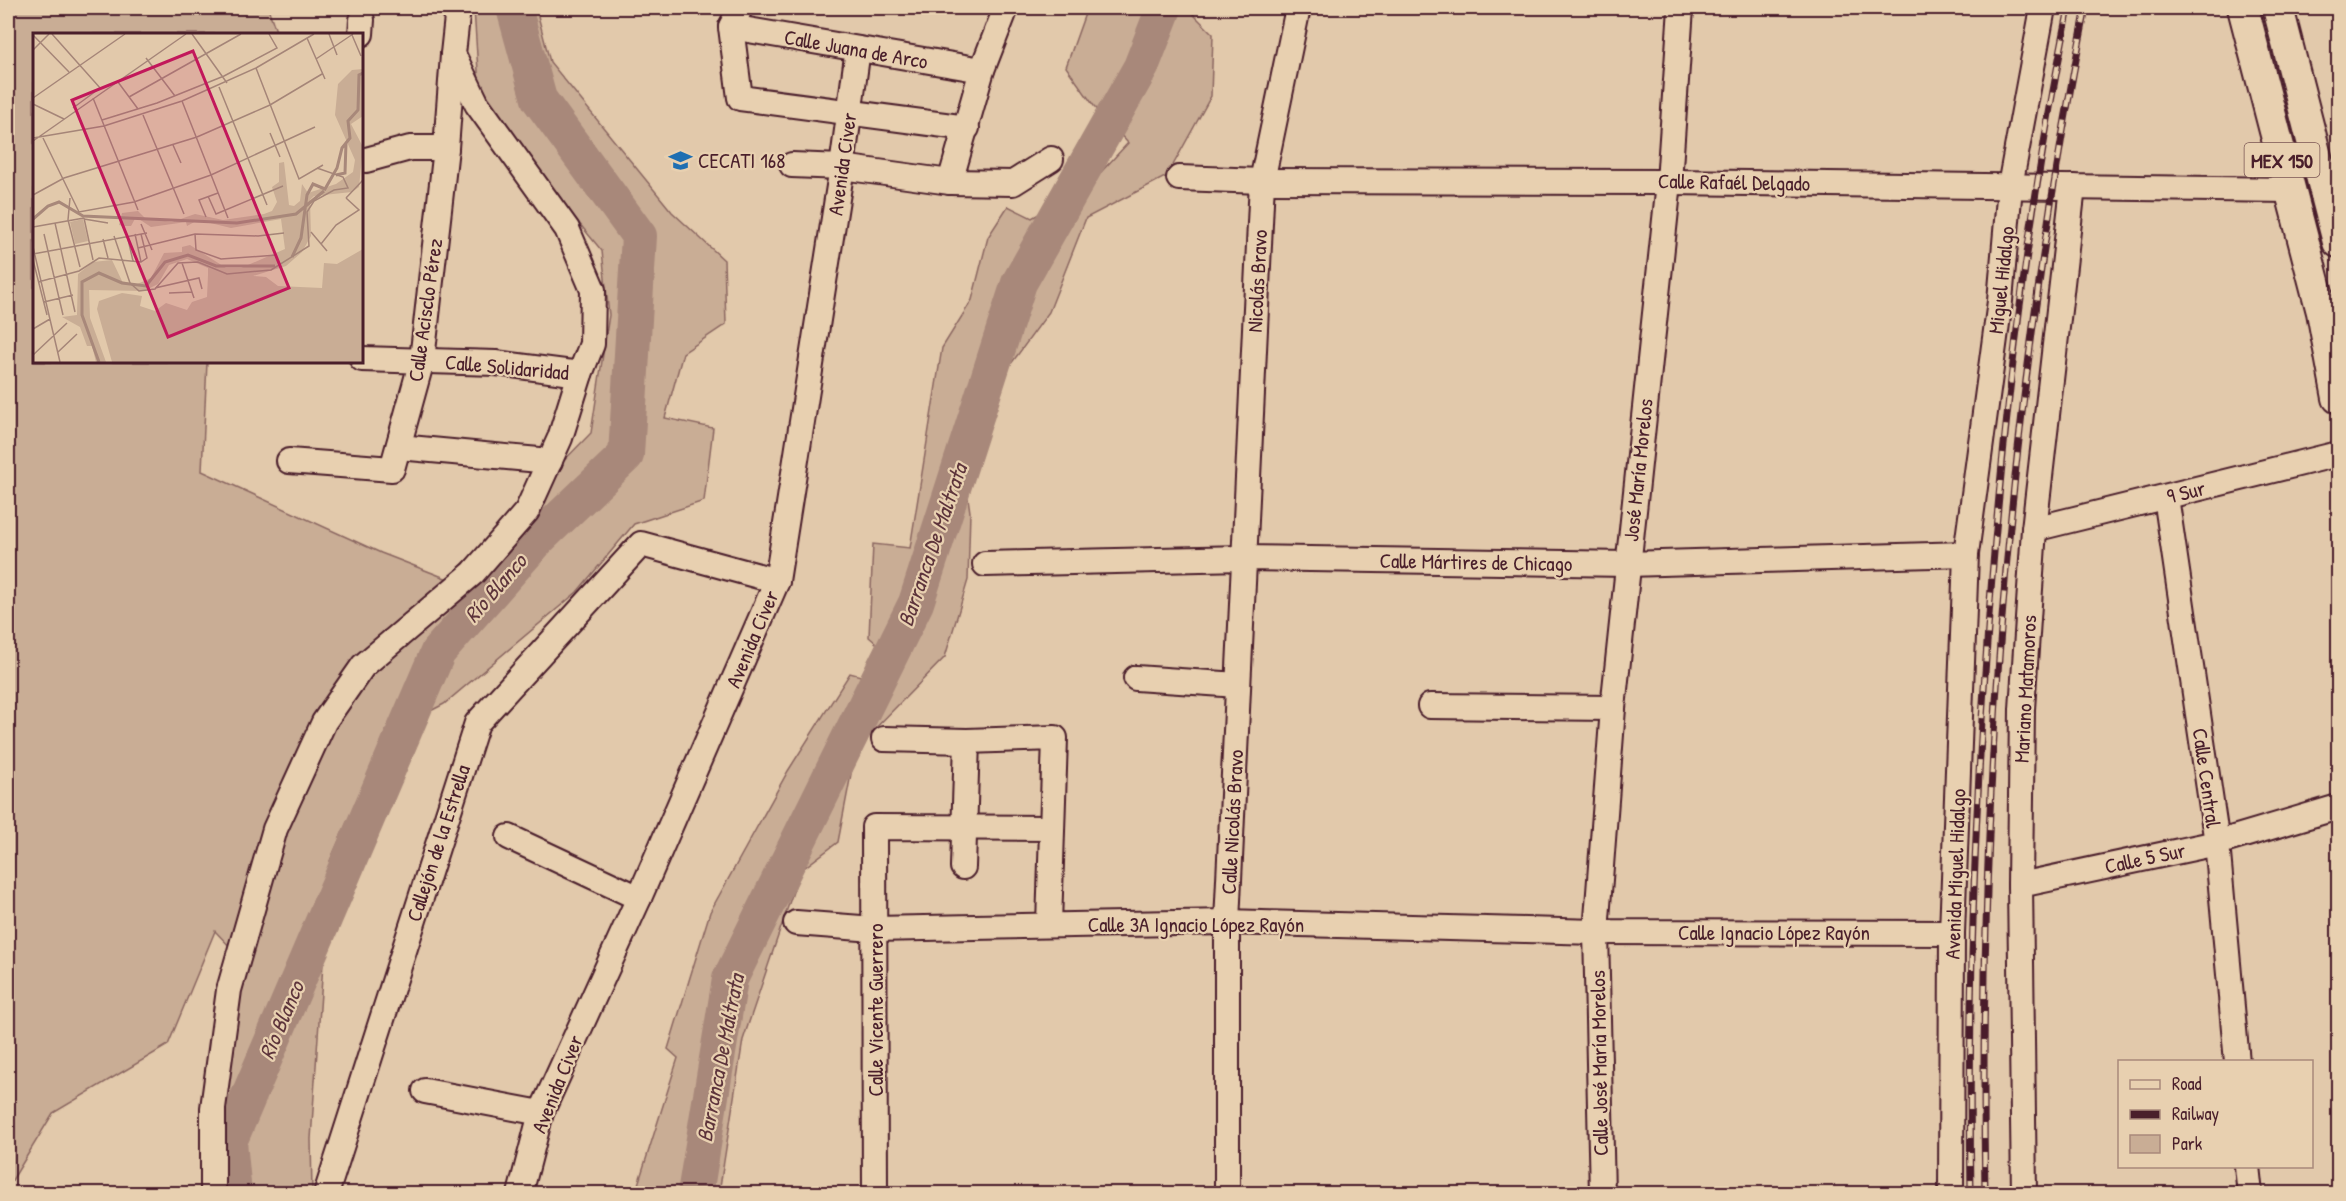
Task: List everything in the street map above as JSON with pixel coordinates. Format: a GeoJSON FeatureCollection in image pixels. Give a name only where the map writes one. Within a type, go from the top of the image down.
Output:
{"type":"FeatureCollection","features":[{"type":"Feature","properties":{"kind":"main road","name":"MEX 150"},"geometry":{"type":"LineString","coordinates":[[2243,8],[2289,190],[2329,299],[2338,398]]}},
{"type":"Feature","properties":{"kind":"main road","name":"MEX 150"},"geometry":{"type":"LineString","coordinates":[[2278,8],[2334,211],[2338,243]]}},
{"type":"Feature","properties":{"kind":"street","name":"Calle Acisclo Pérez"},"geometry":{"type":"LineString","coordinates":[[395,458],[422,360],[446,148],[458,8]]}},
{"type":"Feature","properties":{"kind":"street"},"geometry":{"type":"LineString","coordinates":[[950,182],[982,70],[1005,8]]}},
{"type":"Feature","properties":{"kind":"street","name":"Nicolás Bravo"},"geometry":{"type":"LineString","coordinates":[[1243,558],[1262,181],[1298,8]]}},
{"type":"Feature","properties":{"kind":"street","name":"José María Morelos"},"geometry":{"type":"LineString","coordinates":[[1596,932],[1613,708],[1669,182],[1681,8]]}},
{"type":"Feature","properties":{"kind":"street","name":"Miguel Hidalgo"},"geometry":{"type":"LineString","coordinates":[[1966,554],[2000,301],[2010,186],[2043,8]]}},
{"type":"Feature","properties":{"kind":"street"},"geometry":{"type":"LineString","coordinates":[[735,17],[740,98],[967,128]]}},
{"type":"Feature","properties":{"kind":"street","name":"Calle Juana de Arco"},"geometry":{"type":"LineString","coordinates":[[735,17],[858,49],[982,70]]}},
{"type":"Feature","properties":{"kind":"street","name":"Avenida Civer"},"geometry":{"type":"LineString","coordinates":[[520,1194],[541,1113],[639,898],[777,581],[842,167],[858,49]]}},
{"type":"Feature","properties":{"kind":"street"},"geometry":{"type":"LineString","coordinates":[[213,1194],[213,1108],[229,990],[275,830],[324,722],[363,666],[473,573],[527,511],[560,438],[592,344],[593,290],[567,229],[477,104],[453,54]]}},
{"type":"Feature","properties":{"kind":"street"},"geometry":{"type":"LineString","coordinates":[[363,157],[410,148],[446,148]]}},
{"type":"Feature","properties":{"kind":"street"},"geometry":{"type":"LineString","coordinates":[[792,165],[842,167],[950,182],[1013,183],[1051,159]]}},
{"type":"Feature","properties":{"kind":"street","name":"Calle Rafaél Delgado"},"geometry":{"type":"LineString","coordinates":[[1179,178],[1262,181],[1669,182],[2289,190]]}},
{"type":"Feature","properties":{"kind":"street","name":"Mariano Matamoros"},"geometry":{"type":"LineString","coordinates":[[2024,1194],[2020,885],[2022,709],[2034,529],[2073,187]]}},
{"type":"Feature","properties":{"kind":"street","name":"Calle Solidaridad"},"geometry":{"type":"LineString","coordinates":[[363,359],[496,363],[580,374]]}},
{"type":"Feature","properties":{"kind":"street","name":"9 Sur"},"geometry":{"type":"LineString","coordinates":[[2034,529],[2338,454]]}},
{"type":"Feature","properties":{"kind":"street"},"geometry":{"type":"LineString","coordinates":[[289,461],[395,458],[549,461]]}},
{"type":"Feature","properties":{"kind":"street","name":"Calle Central"},"geometry":{"type":"LineString","coordinates":[[2166,497],[2217,843],[2237,1060]]}},
{"type":"Feature","properties":{"kind":"street","name":"Callejón de la Estrella"},"geometry":{"type":"LineString","coordinates":[[326,1194],[477,723],[641,544],[777,581]]}},
{"type":"Feature","properties":{"kind":"street","name":"Calle Mártires de Chicago"},"geometry":{"type":"LineString","coordinates":[[985,564],[1243,558],[1628,564],[1966,554]]}},
{"type":"Feature","properties":{"kind":"street","name":"Avenida Miguel Hidalgo"},"geometry":{"type":"LineString","coordinates":[[1951,1194],[1952,933],[1966,554]]}},
{"type":"Feature","properties":{"kind":"street","name":"Calle Nicolás Bravo"},"geometry":{"type":"LineString","coordinates":[[1227,1194],[1227,922],[1243,558]]}},
{"type":"Feature","properties":{"kind":"street"},"geometry":{"type":"LineString","coordinates":[[1136,678],[1238,685]]}},
{"type":"Feature","properties":{"kind":"street"},"geometry":{"type":"LineString","coordinates":[[1430,706],[1613,708]]}},
{"type":"Feature","properties":{"kind":"street"},"geometry":{"type":"LineString","coordinates":[[884,739],[967,741],[1055,738],[1049,924]]}},
{"type":"Feature","properties":{"kind":"street"},"geometry":{"type":"LineString","coordinates":[[963,867],[967,741]]}},
{"type":"Feature","properties":{"kind":"street","name":"Calle 5 Sur"},"geometry":{"type":"LineString","coordinates":[[2020,885],[2217,843],[2338,807]]}},
{"type":"Feature","properties":{"kind":"street","name":"Calle Vicente Guerrero"},"geometry":{"type":"LineString","coordinates":[[875,1194],[874,827],[964,829]]}},
{"type":"Feature","properties":{"kind":"street"},"geometry":{"type":"LineString","coordinates":[[964,829],[1052,828]]}},
{"type":"Feature","properties":{"kind":"street"},"geometry":{"type":"LineString","coordinates":[[509,837],[639,898]]}},
{"type":"Feature","properties":{"kind":"street","name":"Calle 3A Ignacio López Rayón"},"geometry":{"type":"LineString","coordinates":[[796,923],[874,928],[1227,922],[1596,932]]}},
{"type":"Feature","properties":{"kind":"street","name":"Calle Ignacio López Rayón"},"geometry":{"type":"LineString","coordinates":[[1596,932],[1952,933]]}},
{"type":"Feature","properties":{"kind":"street","name":"Calle José María Morelos"},"geometry":{"type":"LineString","coordinates":[[1596,932],[1602,1194]]}},
{"type":"Feature","properties":{"kind":"street"},"geometry":{"type":"LineString","coordinates":[[425,1091],[541,1113]]}},
{"type":"Feature","properties":{"kind":"street"},"geometry":{"type":"LineString","coordinates":[[2247,1168],[2250,1194]]}},
{"type":"Feature","properties":{"kind":"green space"},"geometry":{"type":"Polygon","coordinates":[[[8,8],[268,8],[277,33],[33,33],[33,363],[207,363],[202,471],[381,553],[448,579],[591,433],[609,315],[602,251],[480,103],[474,8],[536,8],[550,62],[672,212],[724,260],[726,324],[683,353],[665,418],[713,428],[704,501],[634,524],[577,592],[444,704],[386,734],[330,861],[311,1139],[312,1193],[206,1193],[235,952],[215,931],[168,1045],[53,1113],[8,1187],[8,8]]]}},
{"type":"Feature","properties":{"kind":"green space"},"geometry":{"type":"Polygon","coordinates":[[[1087,8],[1187,8],[1213,34],[1211,96],[1167,176],[1086,218],[1049,312],[959,435],[970,512],[968,580],[945,657],[856,748],[838,842],[800,871],[743,1040],[719,1193],[635,1194],[678,1058],[668,1049],[710,912],[788,771],[850,673],[868,678],[889,654],[869,637],[873,544],[910,548],[942,348],[972,300],[988,237],[1008,206],[1032,218],[1090,184],[1128,143],[1094,106],[1066,67],[1087,8]]]}},
{"type":"Feature","properties":{"kind":"waterway","name":"Río Blanco"},"geometry":{"type":"LineString","coordinates":[[234,1194],[229,1142],[438,652],[538,539],[626,455],[639,236],[539,99],[514,8]]}},
{"type":"Feature","properties":{"kind":"waterway","name":"Barranca De Maltrata"},"geometry":{"type":"LineString","coordinates":[[695,1194],[730,979],[916,603],[1019,283],[1141,67],[1164,8]]}},
{"type":"Feature","properties":{"kind":"railway"},"geometry":{"type":"LineString","coordinates":[[1971,1194],[1970,1056],[1975,849],[1993,563],[2008,404],[2028,245],[2040,165],[2069,8]]}},
{"type":"Feature","properties":{"kind":"railway"},"geometry":{"type":"LineString","coordinates":[[1985,1194],[1984,1045],[1987,896],[1993,747],[2004,598],[2018,450],[2036,302],[2059,154],[2086,8]]}},
{"type":"Feature","properties":{"kind":"place","name":"CECATI 168"},"geometry":{"type":"Point","coordinates":[680,160]}}]}
